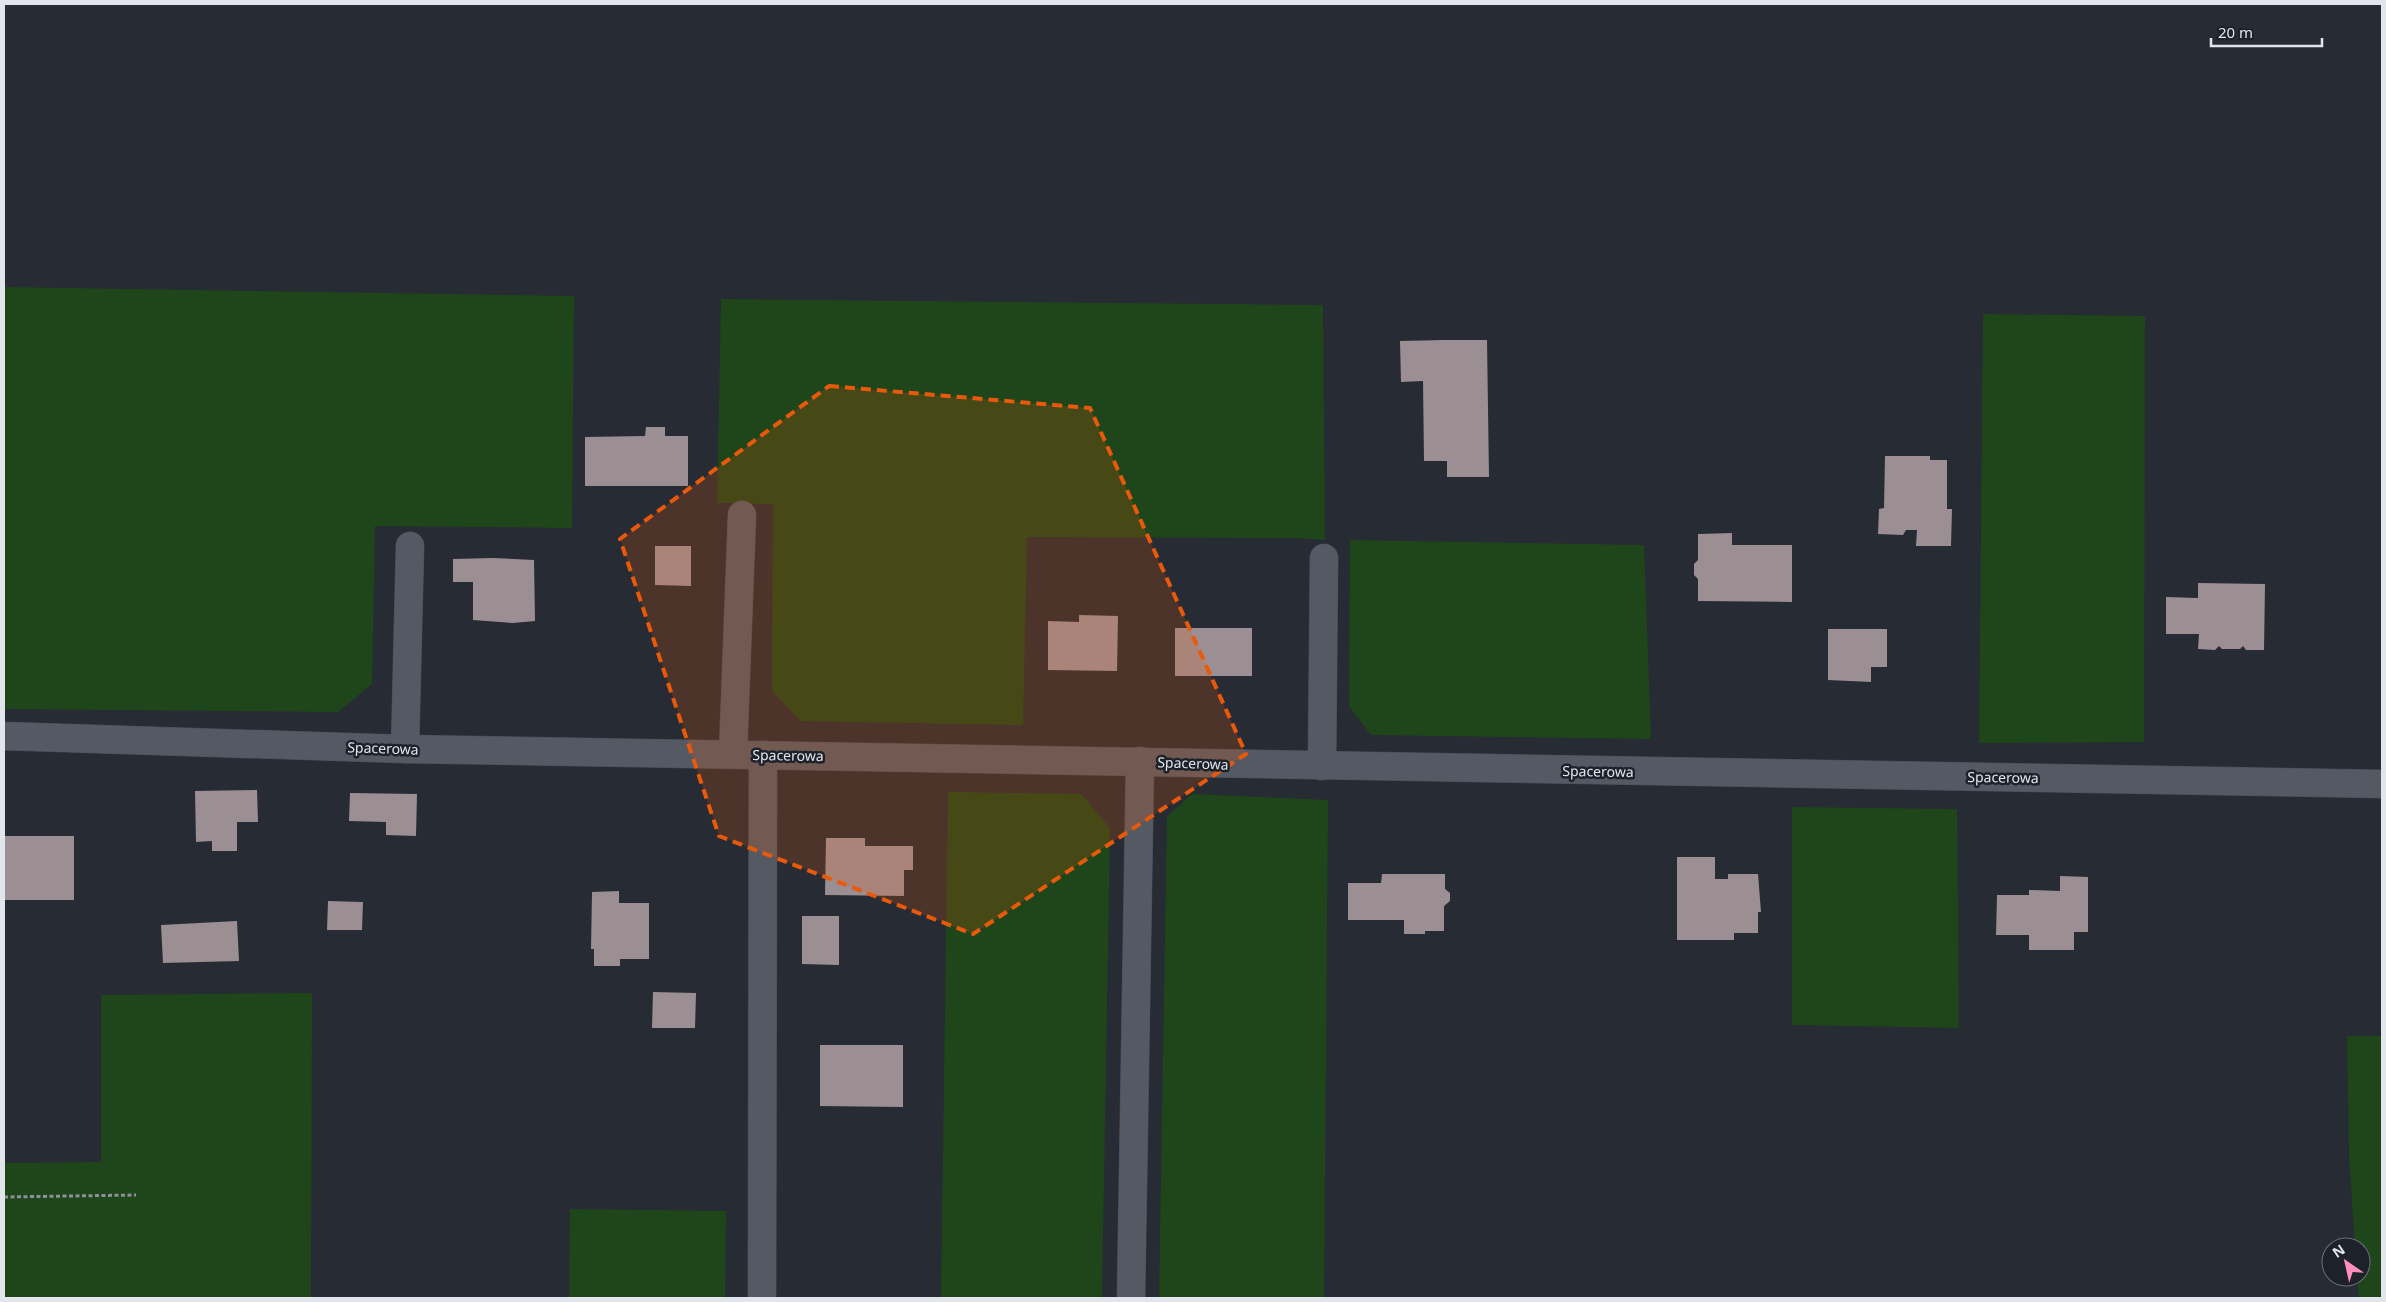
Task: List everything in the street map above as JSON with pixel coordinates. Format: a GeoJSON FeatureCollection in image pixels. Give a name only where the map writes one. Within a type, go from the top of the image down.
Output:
{"type":"FeatureCollection","features":[{"type":"Feature","properties":{"kind":"street"},"geometry":{"type":"LineString","coordinates":[[733,754],[742,515]]}},
{"type":"Feature","properties":{"kind":"street"},"geometry":{"type":"LineString","coordinates":[[405,749],[410,546]]}},
{"type":"Feature","properties":{"kind":"street"},"geometry":{"type":"LineString","coordinates":[[1322,766],[1324,558]]}},
{"type":"Feature","properties":{"kind":"street","name":"Spacerowa"},"geometry":{"type":"LineString","coordinates":[[4,736],[405,749],[2382,784]]}},
{"type":"Feature","properties":{"kind":"street"},"geometry":{"type":"LineString","coordinates":[[762,1298],[763,755]]}},
{"type":"Feature","properties":{"kind":"street"},"geometry":{"type":"LineString","coordinates":[[1130,1298],[1140,761]]}},
{"type":"Feature","properties":{"kind":"path"},"geometry":{"type":"LineString","coordinates":[[4,1197],[136,1195]]}},
{"type":"Feature","properties":{"kind":"highlighted area"},"geometry":{"type":"Polygon","coordinates":[[[829,386],[1090,408],[1246,754],[973,934],[719,836],[620,539],[829,386]]]}},
{"type":"Feature","properties":{"kind":"green space"},"geometry":{"type":"Polygon","coordinates":[[[4,287],[574,296],[572,528],[375,526],[372,684],[338,712],[4,709],[4,287]]]}},
{"type":"Feature","properties":{"kind":"green space"},"geometry":{"type":"Polygon","coordinates":[[[721,299],[1323,305],[1325,540],[1296,538],[1027,537],[1023,725],[801,721],[772,691],[773,504],[717,503],[721,299]]]}},
{"type":"Feature","properties":{"kind":"green space"},"geometry":{"type":"Polygon","coordinates":[[[1983,314],[2145,316],[2144,742],[1979,743],[1983,314]]]}},
{"type":"Feature","properties":{"kind":"green space"},"geometry":{"type":"Polygon","coordinates":[[[1350,540],[1644,545],[1651,739],[1371,735],[1349,706],[1350,540]]]}},
{"type":"Feature","properties":{"kind":"green space"},"geometry":{"type":"Polygon","coordinates":[[[948,792],[1081,794],[1110,828],[1102,1298],[941,1298],[948,792]]]}},
{"type":"Feature","properties":{"kind":"green space"},"geometry":{"type":"Polygon","coordinates":[[[1192,794],[1328,800],[1324,1298],[1159,1298],[1167,816],[1192,794]]]}},
{"type":"Feature","properties":{"kind":"green space"},"geometry":{"type":"Polygon","coordinates":[[[1792,807],[1957,809],[1959,1028],[1792,1025],[1792,807]]]}},
{"type":"Feature","properties":{"kind":"green space"},"geometry":{"type":"Polygon","coordinates":[[[312,993],[311,1298],[4,1298],[4,1163],[101,1162],[101,995],[312,993]]]}},
{"type":"Feature","properties":{"kind":"green space"},"geometry":{"type":"Polygon","coordinates":[[[2347,1036],[2382,1036],[2382,1298],[2359,1298],[2358,1287],[2371,1287],[2371,1237],[2354,1237],[2349,1156],[2347,1036]]]}},
{"type":"Feature","properties":{"kind":"green space"},"geometry":{"type":"Polygon","coordinates":[[[570,1209],[726,1211],[725,1298],[569,1298],[570,1209]]]}},
{"type":"Feature","properties":{"kind":"building"},"geometry":{"type":"Polygon","coordinates":[[[1487,340],[1489,477],[1447,477],[1447,461],[1424,461],[1423,381],[1401,382],[1400,341],[1487,340]]]}},
{"type":"Feature","properties":{"kind":"building"},"geometry":{"type":"Polygon","coordinates":[[[646,427],[665,427],[665,436],[688,436],[688,486],[585,486],[585,437],[645,436],[646,427]]]}},
{"type":"Feature","properties":{"kind":"building"},"geometry":{"type":"Polygon","coordinates":[[[1885,456],[1930,456],[1930,460],[1947,460],[1947,509],[1952,509],[1951,546],[1916,546],[1917,530],[1906,530],[1903,535],[1878,534],[1879,509],[1884,508],[1885,456]]]}},
{"type":"Feature","properties":{"kind":"building"},"geometry":{"type":"Polygon","coordinates":[[[1732,533],[1732,545],[1792,545],[1792,602],[1698,601],[1698,579],[1694,575],[1694,564],[1698,560],[1698,534],[1732,533]]]}},
{"type":"Feature","properties":{"kind":"building"},"geometry":{"type":"Polygon","coordinates":[[[655,546],[691,546],[691,586],[655,585],[655,546]]]}},
{"type":"Feature","properties":{"kind":"building"},"geometry":{"type":"Polygon","coordinates":[[[453,559],[534,560],[535,621],[513,623],[473,620],[473,582],[453,582],[453,559]]]}},
{"type":"Feature","properties":{"kind":"building"},"geometry":{"type":"Polygon","coordinates":[[[2198,583],[2265,584],[2264,650],[2246,650],[2243,646],[2240,649],[2222,649],[2219,646],[2215,650],[2198,649],[2199,634],[2166,634],[2166,597],[2198,598],[2198,583]]]}},
{"type":"Feature","properties":{"kind":"building"},"geometry":{"type":"Polygon","coordinates":[[[1079,615],[1118,616],[1117,671],[1048,670],[1048,621],[1079,622],[1079,615]]]}},
{"type":"Feature","properties":{"kind":"building"},"geometry":{"type":"Polygon","coordinates":[[[1175,628],[1252,628],[1252,676],[1175,676],[1175,628]]]}},
{"type":"Feature","properties":{"kind":"building"},"geometry":{"type":"Polygon","coordinates":[[[1828,629],[1887,629],[1887,667],[1871,667],[1871,682],[1828,680],[1828,629]]]}},
{"type":"Feature","properties":{"kind":"building"},"geometry":{"type":"Polygon","coordinates":[[[257,790],[258,822],[237,822],[237,851],[212,851],[212,841],[196,842],[195,791],[257,790]]]}},
{"type":"Feature","properties":{"kind":"building"},"geometry":{"type":"Polygon","coordinates":[[[350,793],[417,794],[416,836],[386,835],[386,822],[349,821],[350,793]]]}},
{"type":"Feature","properties":{"kind":"building"},"geometry":{"type":"Polygon","coordinates":[[[4,836],[74,836],[74,900],[4,900],[4,836]]]}},
{"type":"Feature","properties":{"kind":"building"},"geometry":{"type":"Polygon","coordinates":[[[826,838],[865,838],[865,846],[913,846],[913,870],[904,870],[904,896],[825,895],[826,838]]]}},
{"type":"Feature","properties":{"kind":"building"},"geometry":{"type":"Polygon","coordinates":[[[1677,857],[1715,857],[1715,879],[1728,879],[1728,874],[1758,874],[1761,912],[1758,912],[1758,933],[1734,933],[1734,940],[1677,940],[1677,857]]]}},
{"type":"Feature","properties":{"kind":"building"},"geometry":{"type":"Polygon","coordinates":[[[1382,874],[1445,874],[1445,889],[1450,893],[1450,901],[1444,906],[1444,931],[1425,931],[1425,934],[1404,934],[1404,920],[1348,920],[1348,883],[1381,883],[1382,874]]]}},
{"type":"Feature","properties":{"kind":"building"},"geometry":{"type":"Polygon","coordinates":[[[2060,876],[2088,877],[2088,932],[2074,932],[2074,950],[2029,950],[2029,935],[1996,935],[1997,895],[2029,895],[2029,890],[2060,891],[2060,876]]]}},
{"type":"Feature","properties":{"kind":"building"},"geometry":{"type":"Polygon","coordinates":[[[619,891],[619,903],[649,903],[649,959],[620,959],[620,966],[594,966],[594,949],[591,949],[592,892],[619,891]]]}},
{"type":"Feature","properties":{"kind":"building"},"geometry":{"type":"Polygon","coordinates":[[[328,901],[363,902],[362,930],[327,930],[328,901]]]}},
{"type":"Feature","properties":{"kind":"building"},"geometry":{"type":"Polygon","coordinates":[[[802,916],[839,916],[839,965],[802,964],[802,916]]]}},
{"type":"Feature","properties":{"kind":"building"},"geometry":{"type":"Polygon","coordinates":[[[237,921],[239,961],[163,963],[161,925],[237,921]]]}},
{"type":"Feature","properties":{"kind":"building"},"geometry":{"type":"Polygon","coordinates":[[[653,992],[696,993],[695,1028],[652,1028],[653,992]]]}},
{"type":"Feature","properties":{"kind":"building"},"geometry":{"type":"Polygon","coordinates":[[[820,1045],[903,1045],[903,1107],[820,1106],[820,1045]]]}}]}
